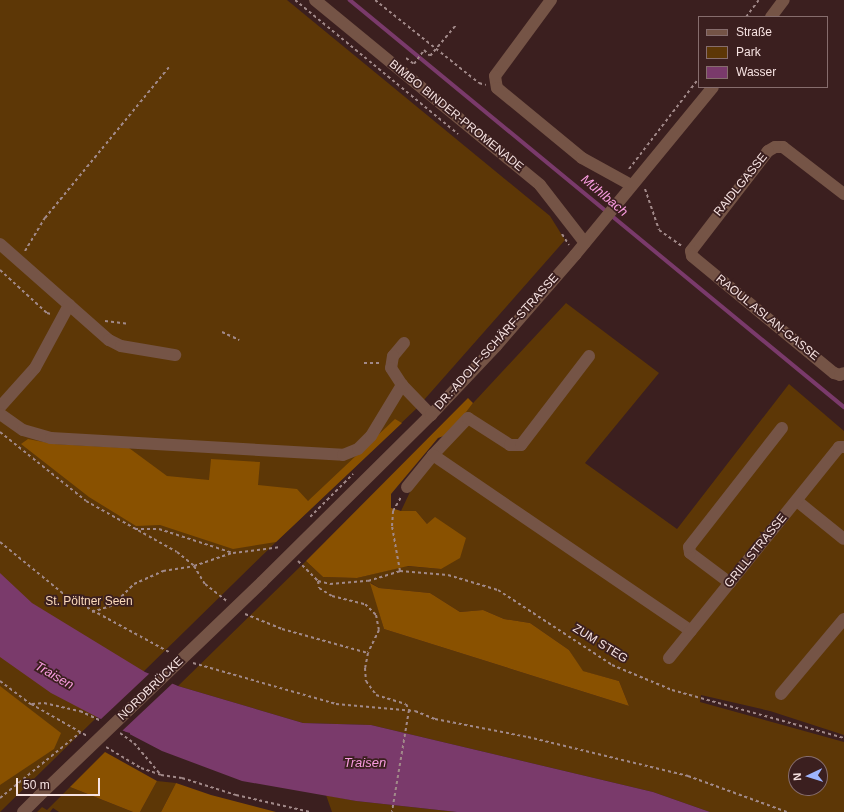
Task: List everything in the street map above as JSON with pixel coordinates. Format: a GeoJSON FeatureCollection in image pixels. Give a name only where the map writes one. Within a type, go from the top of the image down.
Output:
{"type":"FeatureCollection","features":[{"type":"Feature","properties":{"kind":"street","name":"BIMBO BINDER-PROMENADE"},"geometry":{"type":"LineString","coordinates":[[315,0],[540,185],[585,243]]}},
{"type":"Feature","properties":{"kind":"street"},"geometry":{"type":"LineString","coordinates":[[551,0],[495,76],[497,88],[582,158],[629,182]]}},
{"type":"Feature","properties":{"kind":"street"},"geometry":{"type":"LineString","coordinates":[[767,16],[777,0]]}},
{"type":"Feature","properties":{"kind":"street"},"geometry":{"type":"LineString","coordinates":[[772,16],[784,0]]}},
{"type":"Feature","properties":{"kind":"street","name":"DR.-ADOLF-SCHÄRF-STRASSE"},"geometry":{"type":"LineString","coordinates":[[262,582],[431,416],[575,255],[616,204],[629,182],[713,88]]}},
{"type":"Feature","properties":{"kind":"street","name":"RAIDLGASSE"},"geometry":{"type":"LineString","coordinates":[[693,251],[768,151],[775,147],[783,147],[844,194]]}},
{"type":"Feature","properties":{"kind":"street"},"geometry":{"type":"LineString","coordinates":[[0,244],[100,334],[121,346],[175,355]]}},
{"type":"Feature","properties":{"kind":"street","name":"RAOUL ASLAN-GASSE"},"geometry":{"type":"LineString","coordinates":[[693,251],[834,373],[840,375],[844,373]]}},
{"type":"Feature","properties":{"kind":"street"},"geometry":{"type":"LineString","coordinates":[[0,407],[35,368],[69,305]]}},
{"type":"Feature","properties":{"kind":"street"},"geometry":{"type":"LineString","coordinates":[[404,343],[393,356],[391,364],[394,374],[402,385],[431,416]]}},
{"type":"Feature","properties":{"kind":"street"},"geometry":{"type":"LineString","coordinates":[[406,487],[433,455],[468,418],[510,446],[521,445],[589,356]]}},
{"type":"Feature","properties":{"kind":"street"},"geometry":{"type":"LineString","coordinates":[[0,414],[23,430],[51,438],[343,455],[358,449],[371,436],[402,385]]}},
{"type":"Feature","properties":{"kind":"street"},"geometry":{"type":"LineString","coordinates":[[730,583],[690,553],[690,547],[782,428]]}},
{"type":"Feature","properties":{"kind":"street","name":"GRILLSTRASSE"},"geometry":{"type":"LineString","coordinates":[[669,658],[798,501],[839,447],[844,447]]}},
{"type":"Feature","properties":{"kind":"street"},"geometry":{"type":"LineString","coordinates":[[433,455],[691,631]]}},
{"type":"Feature","properties":{"kind":"street"},"geometry":{"type":"LineString","coordinates":[[798,501],[844,538]]}},
{"type":"Feature","properties":{"kind":"street","name":"NORDBRÜCKE"},"geometry":{"type":"LineString","coordinates":[[23,812],[106,725],[262,582]]}},
{"type":"Feature","properties":{"kind":"street"},"geometry":{"type":"LineString","coordinates":[[781,694],[844,619]]}},
{"type":"Feature","properties":{"kind":"path"},"geometry":{"type":"LineString","coordinates":[[295,0],[460,136]]}},
{"type":"Feature","properties":{"kind":"path"},"geometry":{"type":"LineString","coordinates":[[375,0],[435,50],[479,83],[497,88]]}},
{"type":"Feature","properties":{"kind":"path"},"geometry":{"type":"LineString","coordinates":[[747,16],[759,0]]}},
{"type":"Feature","properties":{"kind":"path"},"geometry":{"type":"LineString","coordinates":[[406,58],[414,64],[424,50],[430,56],[456,25]]}},
{"type":"Feature","properties":{"kind":"path"},"geometry":{"type":"LineString","coordinates":[[18,260],[30,245],[44,218],[170,66]]}},
{"type":"Feature","properties":{"kind":"path"},"geometry":{"type":"LineString","coordinates":[[693,251],[679,246],[659,230],[644,188],[629,182],[698,79]]}},
{"type":"Feature","properties":{"kind":"path"},"geometry":{"type":"LineString","coordinates":[[560,229],[575,255]]}},
{"type":"Feature","properties":{"kind":"path"},"geometry":{"type":"LineString","coordinates":[[222,332],[239,340]]}},
{"type":"Feature","properties":{"kind":"path"},"geometry":{"type":"LineString","coordinates":[[364,363],[391,364]]}},
{"type":"Feature","properties":{"kind":"path"},"geometry":{"type":"LineString","coordinates":[[0,432],[86,501],[135,530],[177,552],[194,566],[205,584],[220,595]]}},
{"type":"Feature","properties":{"kind":"path"},"geometry":{"type":"LineString","coordinates":[[400,571],[392,526],[393,511],[406,487]]}},
{"type":"Feature","properties":{"kind":"path"},"geometry":{"type":"LineString","coordinates":[[135,530],[159,529],[233,553]]}},
{"type":"Feature","properties":{"kind":"path"},"geometry":{"type":"LineString","coordinates":[[92,612],[113,605],[134,584],[163,571],[194,566],[233,553],[278,547],[285,548],[318,581],[319,588],[332,596],[365,604],[376,615],[379,630],[368,653],[365,668],[366,681],[376,695],[406,704],[409,710],[392,812]]}},
{"type":"Feature","properties":{"kind":"path","name":"ZUM STEG"},"geometry":{"type":"LineString","coordinates":[[318,581],[348,585],[400,571],[448,575],[498,590],[612,665],[672,690],[844,738]]}},
{"type":"Feature","properties":{"kind":"path"},"geometry":{"type":"LineString","coordinates":[[250,617],[282,629],[368,653]]}},
{"type":"Feature","properties":{"kind":"path"},"geometry":{"type":"LineString","coordinates":[[0,681],[31,704],[84,734]]}},
{"type":"Feature","properties":{"kind":"path"},"geometry":{"type":"LineString","coordinates":[[31,704],[44,703],[80,711],[106,725],[134,743],[161,775]]}},
{"type":"Feature","properties":{"kind":"path"},"geometry":{"type":"LineString","coordinates":[[415,711],[435,719],[528,737],[688,776],[788,812]]}},
{"type":"Feature","properties":{"kind":"path"},"geometry":{"type":"LineString","coordinates":[[0,798],[81,732]]}},
{"type":"Feature","properties":{"kind":"path"},"geometry":{"type":"LineString","coordinates":[[108,748],[141,768],[161,775],[182,778],[236,795],[310,812]]}},
{"type":"Feature","properties":{"kind":"green space","name":"St. Pöltner Seen"},"geometry":{"type":"Polygon","coordinates":[[[0,0],[287,0],[550,216],[565,240],[416,409],[276,542],[0,812],[0,0]]]}},
{"type":"Feature","properties":{"kind":"green space"},"geometry":{"type":"Polygon","coordinates":[[[566,303],[659,373],[585,463],[677,529],[789,384],[844,431],[844,735],[770,711],[701,695],[700,702],[844,742],[844,812],[710,812],[653,792],[371,725],[303,723],[178,686],[306,561],[323,577],[357,578],[406,566],[441,569],[427,524],[416,511],[401,511],[410,492],[462,415],[566,303]],[[371,583],[384,629],[629,706],[619,681],[582,671],[569,650],[530,623],[504,619],[483,610],[460,612],[430,593],[379,588],[371,583]]]}},
{"type":"Feature","properties":{"kind":"green space"},"geometry":{"type":"Polygon","coordinates":[[[157,781],[176,783],[161,812],[140,812],[157,781]]]}},
{"type":"Feature","properties":{"kind":"green space"},"geometry":{"type":"Polygon","coordinates":[[[70,787],[133,812],[59,812],[53,808],[50,812],[37,812],[42,807],[47,810],[70,787]]]}},
{"type":"Feature","properties":{"kind":"green space"},"geometry":{"type":"Polygon","coordinates":[[[326,795],[356,801],[457,812],[332,812],[326,795]]]}},
{"type":"Feature","properties":{"kind":"shaded area"},"geometry":{"type":"Polygon","coordinates":[[[468,398],[473,403],[449,434],[438,438],[391,494],[391,508],[401,511],[416,511],[427,524],[435,517],[466,538],[460,558],[441,569],[408,566],[357,578],[323,577],[306,561],[468,398]]]}},
{"type":"Feature","properties":{"kind":"shaded area"},"geometry":{"type":"Polygon","coordinates":[[[395,419],[402,423],[276,542],[233,549],[160,525],[136,526],[89,497],[21,444],[28,439],[54,444],[129,448],[167,476],[209,480],[211,459],[260,462],[258,485],[297,489],[308,501],[395,419]]]}},
{"type":"Feature","properties":{"kind":"shaded area"},"geometry":{"type":"Polygon","coordinates":[[[370,583],[379,588],[430,593],[460,612],[483,610],[504,619],[530,623],[569,650],[583,671],[619,681],[629,706],[384,629],[370,583]]]}},
{"type":"Feature","properties":{"kind":"shaded area"},"geometry":{"type":"Polygon","coordinates":[[[0,686],[61,733],[54,749],[0,785],[0,686]]]}},
{"type":"Feature","properties":{"kind":"shaded area"},"geometry":{"type":"Polygon","coordinates":[[[105,752],[157,781],[140,812],[133,812],[70,787],[105,752]]]}},
{"type":"Feature","properties":{"kind":"shaded area"},"geometry":{"type":"Polygon","coordinates":[[[176,783],[211,795],[276,812],[161,812],[176,783]]]}},
{"type":"Feature","properties":{"kind":"water","name":"Traisen"},"geometry":{"type":"Polygon","coordinates":[[[0,573],[32,603],[145,672],[178,686],[303,723],[371,725],[653,792],[710,812],[457,812],[356,801],[242,781],[162,751],[51,693],[0,657],[0,573]]]}},
{"type":"Feature","properties":{"kind":"pier"},"geometry":{"type":"Polygon","coordinates":[[[151,672],[174,682],[122,731],[130,733],[130,736],[76,709],[100,720],[151,672]]]}},
{"type":"Feature","properties":{"kind":"waterway","name":"Mühlbach"},"geometry":{"type":"LineString","coordinates":[[350,0],[844,407]]}}]}
